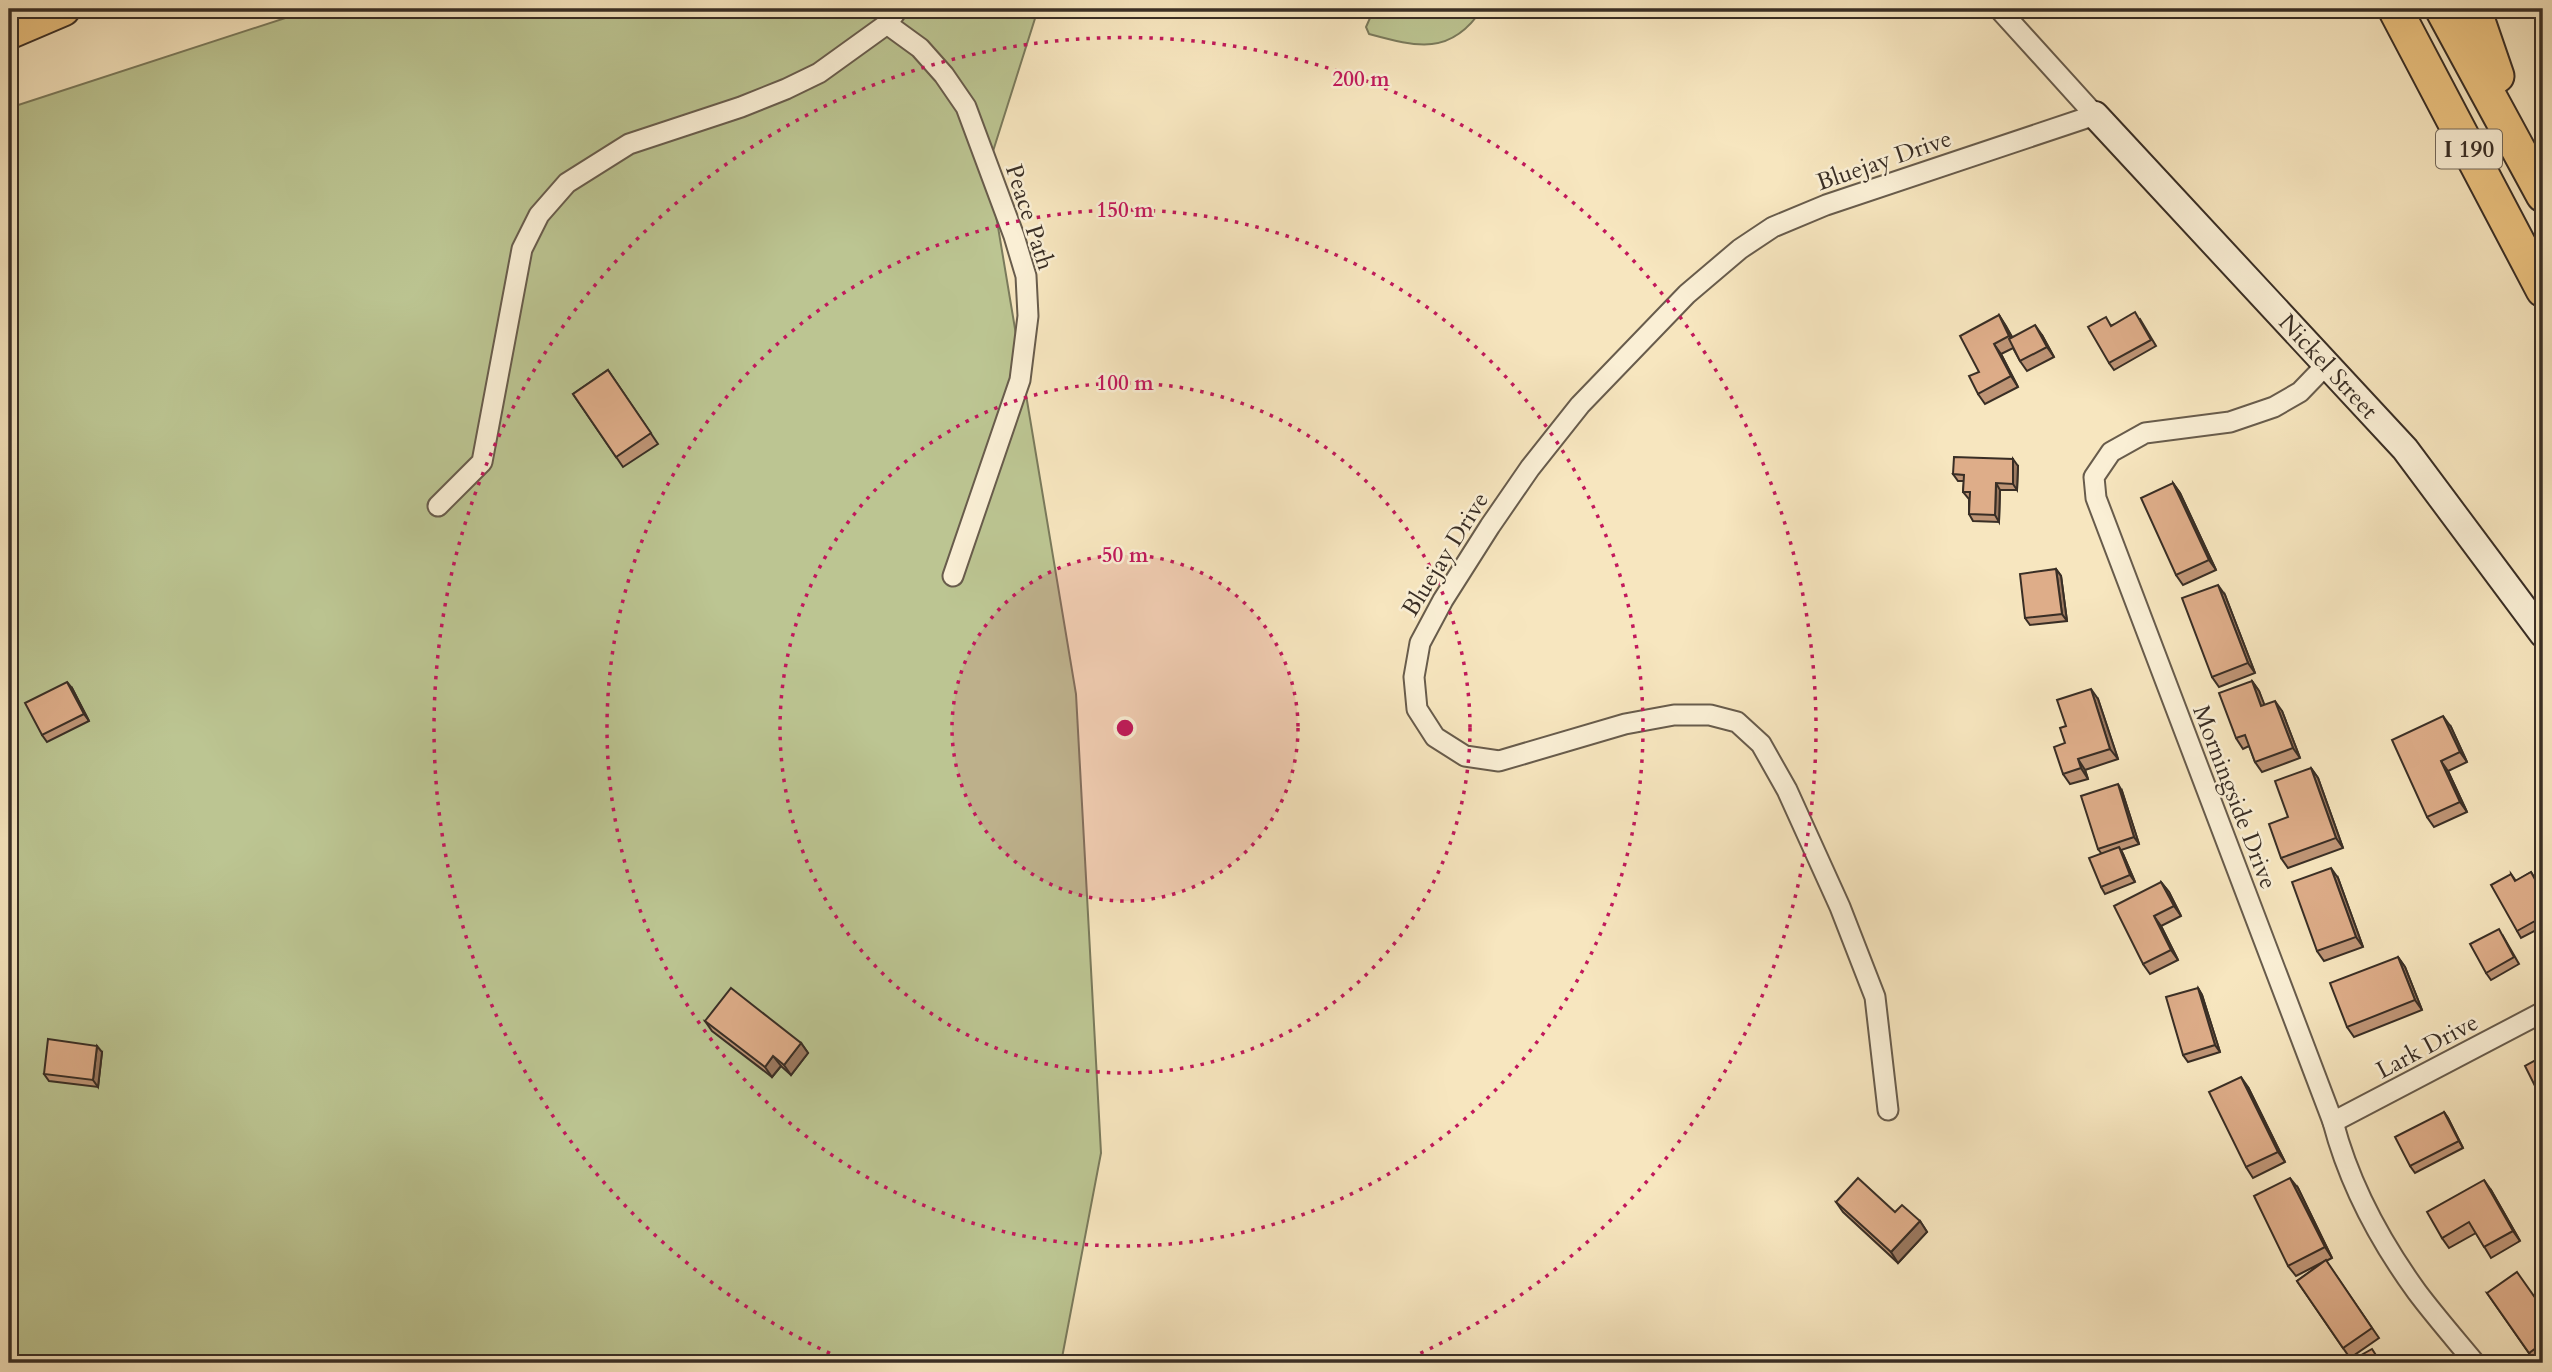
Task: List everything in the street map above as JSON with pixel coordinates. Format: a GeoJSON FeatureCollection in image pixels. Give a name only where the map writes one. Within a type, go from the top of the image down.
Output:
{"type":"FeatureCollection","features":[{"type":"Feature","properties":{"kind":"highway"},"geometry":{"type":"LineString","coordinates":[[9,32],[63,9]]}},
{"type":"Feature","properties":{"kind":"highway","name":"I 190"},"geometry":{"type":"LineString","coordinates":[[2395,9],[2543,290]]}},
{"type":"Feature","properties":{"kind":"highway","name":"I 190"},"geometry":{"type":"LineString","coordinates":[[2442,9],[2543,195]]}},
{"type":"Feature","properties":{"kind":"highway","name":"I 190"},"geometry":{"type":"LineString","coordinates":[[2474,9],[2510,110],[2543,184]]}},
{"type":"Feature","properties":{"kind":"street"},"geometry":{"type":"LineString","coordinates":[[1999,9],[2095,116]]}},
{"type":"Feature","properties":{"kind":"street"},"geometry":{"type":"LineString","coordinates":[[438,506],[482,462],[506,323],[522,250],[539,215],[567,183],[629,144],[786,89],[819,72],[892,16]]}},
{"type":"Feature","properties":{"kind":"street","name":"Peace Path"},"geometry":{"type":"LineString","coordinates":[[892,16],[944,75],[966,107],[1026,276],[1028,316],[1020,380],[953,576]]}},
{"type":"Feature","properties":{"kind":"street","name":"Nickel Street"},"geometry":{"type":"LineString","coordinates":[[2095,116],[2405,449],[2543,634]]}},
{"type":"Feature","properties":{"kind":"street","name":"Bluejay Drive"},"geometry":{"type":"LineString","coordinates":[[1888,1110],[1875,996],[1840,907],[1787,790],[1761,744],[1737,722],[1710,715],[1674,715],[1625,724],[1499,761],[1465,756],[1435,737],[1417,709],[1414,677],[1420,643],[1443,600],[1490,526],[1530,468],[1580,405],[1687,294],[1740,249],[1773,227],[1826,205],[2095,116]]}},
{"type":"Feature","properties":{"kind":"street","name":"Morningside Drive"},"geometry":{"type":"LineString","coordinates":[[2327,364],[2300,392],[2274,407],[2230,422],[2145,433],[2110,452],[2094,477],[2096,498],[2333,1122],[2343,1159],[2369,1215],[2416,1291],[2475,1363]]}},
{"type":"Feature","properties":{"kind":"street","name":"Lark Drive"},"geometry":{"type":"LineString","coordinates":[[2333,1122],[2543,1013]]}},
{"type":"Feature","properties":{"kind":"green space"},"geometry":{"type":"Polygon","coordinates":[[[313,9],[1038,9],[988,167],[1076,694],[1101,1153],[1061,1363],[9,1363],[9,108],[313,9]]]}},
{"type":"Feature","properties":{"kind":"green space"},"geometry":{"type":"Polygon","coordinates":[[[1374,9],[1482,9],[1458,35],[1432,44],[1418,44],[1369,34],[1366,27],[1374,9]]]}},
{"type":"Feature","properties":{"kind":"building"},"geometry":{"type":"Polygon","coordinates":[[[2135,312],[2151,340],[2109,363],[2088,327],[2106,317],[2111,326],[2135,312]]]}},
{"type":"Feature","properties":{"kind":"building"},"geometry":{"type":"Polygon","coordinates":[[[1999,315],[2009,336],[1994,344],[2011,376],[1978,394],[1969,376],[1979,372],[1960,336],[1999,315]]]}},
{"type":"Feature","properties":{"kind":"building"},"geometry":{"type":"Polygon","coordinates":[[[2035,325],[2047,347],[2020,361],[2009,339],[2035,325]]]}},
{"type":"Feature","properties":{"kind":"building"},"geometry":{"type":"Polygon","coordinates":[[[608,370],[651,433],[616,457],[573,394],[608,370]]]}},
{"type":"Feature","properties":{"kind":"building"},"geometry":{"type":"Polygon","coordinates":[[[1954,457],[2013,459],[2013,484],[1996,483],[1995,515],[1969,514],[1970,492],[1963,492],[1964,475],[1953,474],[1954,457]]]}},
{"type":"Feature","properties":{"kind":"building"},"geometry":{"type":"Polygon","coordinates":[[[2173,483],[2209,560],[2176,575],[2141,498],[2173,483]]]}},
{"type":"Feature","properties":{"kind":"building"},"geometry":{"type":"Polygon","coordinates":[[[2056,569],[2062,614],[2025,618],[2020,574],[2056,569]]]}},
{"type":"Feature","properties":{"kind":"building"},"geometry":{"type":"Polygon","coordinates":[[[2218,585],[2248,663],[2212,677],[2182,598],[2218,585]]]}},
{"type":"Feature","properties":{"kind":"building"},"geometry":{"type":"Polygon","coordinates":[[[2252,681],[2261,706],[2275,701],[2293,748],[2255,762],[2245,735],[2236,738],[2219,693],[2252,681]]]}},
{"type":"Feature","properties":{"kind":"building"},"geometry":{"type":"Polygon","coordinates":[[[67,682],[84,714],[42,735],[25,703],[67,682]]]}},
{"type":"Feature","properties":{"kind":"building"},"geometry":{"type":"Polygon","coordinates":[[[2091,689],[2110,749],[2078,759],[2081,768],[2063,774],[2054,747],[2065,743],[2060,728],[2066,726],[2057,700],[2091,689]]]}},
{"type":"Feature","properties":{"kind":"building"},"geometry":{"type":"Polygon","coordinates":[[[2443,716],[2460,752],[2441,761],[2460,802],[2427,817],[2392,740],[2443,716]]]}},
{"type":"Feature","properties":{"kind":"building"},"geometry":{"type":"Polygon","coordinates":[[[2311,768],[2336,838],[2281,858],[2269,824],[2288,817],[2275,781],[2311,768]]]}},
{"type":"Feature","properties":{"kind":"building"},"geometry":{"type":"Polygon","coordinates":[[[2118,784],[2134,837],[2098,849],[2081,796],[2118,784]]]}},
{"type":"Feature","properties":{"kind":"building"},"geometry":{"type":"Polygon","coordinates":[[[2119,847],[2130,875],[2101,887],[2089,858],[2119,847]]]}},
{"type":"Feature","properties":{"kind":"building"},"geometry":{"type":"Polygon","coordinates":[[[2331,868],[2356,937],[2317,951],[2292,882],[2331,868]]]}},
{"type":"Feature","properties":{"kind":"building"},"geometry":{"type":"Polygon","coordinates":[[[2531,872],[2543,894],[2543,924],[2538,926],[2535,921],[2517,931],[2491,885],[2511,874],[2515,881],[2531,872]]]}},
{"type":"Feature","properties":{"kind":"building"},"geometry":{"type":"Polygon","coordinates":[[[2161,882],[2174,906],[2154,916],[2171,950],[2143,964],[2114,906],[2161,882]]]}},
{"type":"Feature","properties":{"kind":"building"},"geometry":{"type":"Polygon","coordinates":[[[2499,929],[2514,957],[2486,973],[2470,944],[2499,929]]]}},
{"type":"Feature","properties":{"kind":"building"},"geometry":{"type":"Polygon","coordinates":[[[2398,957],[2415,1000],[2347,1027],[2330,983],[2398,957]]]}},
{"type":"Feature","properties":{"kind":"building"},"geometry":{"type":"Polygon","coordinates":[[[731,988],[801,1043],[784,1065],[773,1056],[765,1067],[705,1021],[731,988]]]}},
{"type":"Feature","properties":{"kind":"building"},"geometry":{"type":"Polygon","coordinates":[[[2198,988],[2215,1045],[2183,1055],[2166,997],[2198,988]]]}},
{"type":"Feature","properties":{"kind":"building"},"geometry":{"type":"Polygon","coordinates":[[[48,1039],[97,1046],[93,1080],[44,1074],[48,1039]]]}},
{"type":"Feature","properties":{"kind":"building"},"geometry":{"type":"Polygon","coordinates":[[[2543,1056],[2543,1102],[2525,1066],[2543,1056]]]}},
{"type":"Feature","properties":{"kind":"building"},"geometry":{"type":"Polygon","coordinates":[[[2241,1077],[2278,1152],[2246,1167],[2209,1092],[2241,1077]]]}},
{"type":"Feature","properties":{"kind":"building"},"geometry":{"type":"Polygon","coordinates":[[[2444,1112],[2459,1141],[2410,1166],[2395,1137],[2444,1112]]]}},
{"type":"Feature","properties":{"kind":"building"},"geometry":{"type":"Polygon","coordinates":[[[1858,1178],[1895,1212],[1902,1205],[1920,1221],[1891,1252],[1836,1202],[1858,1178]]]}},
{"type":"Feature","properties":{"kind":"building"},"geometry":{"type":"Polygon","coordinates":[[[2290,1178],[2325,1247],[2288,1266],[2254,1196],[2290,1178]]]}},
{"type":"Feature","properties":{"kind":"building"},"geometry":{"type":"Polygon","coordinates":[[[2484,1180],[2513,1231],[2484,1247],[2469,1222],[2442,1238],[2427,1212],[2484,1180]]]}},
{"type":"Feature","properties":{"kind":"building"},"geometry":{"type":"Polygon","coordinates":[[[2326,1260],[2372,1328],[2343,1348],[2297,1281],[2326,1260]]]}},
{"type":"Feature","properties":{"kind":"building"},"geometry":{"type":"Polygon","coordinates":[[[2517,1272],[2543,1309],[2539,1312],[2543,1318],[2543,1343],[2529,1353],[2487,1293],[2517,1272]]]}},
{"type":"Feature","properties":{"kind":"building"},"geometry":{"type":"Polygon","coordinates":[[[2372,1349],[2381,1363],[2347,1363],[2372,1349]]]}}]}
